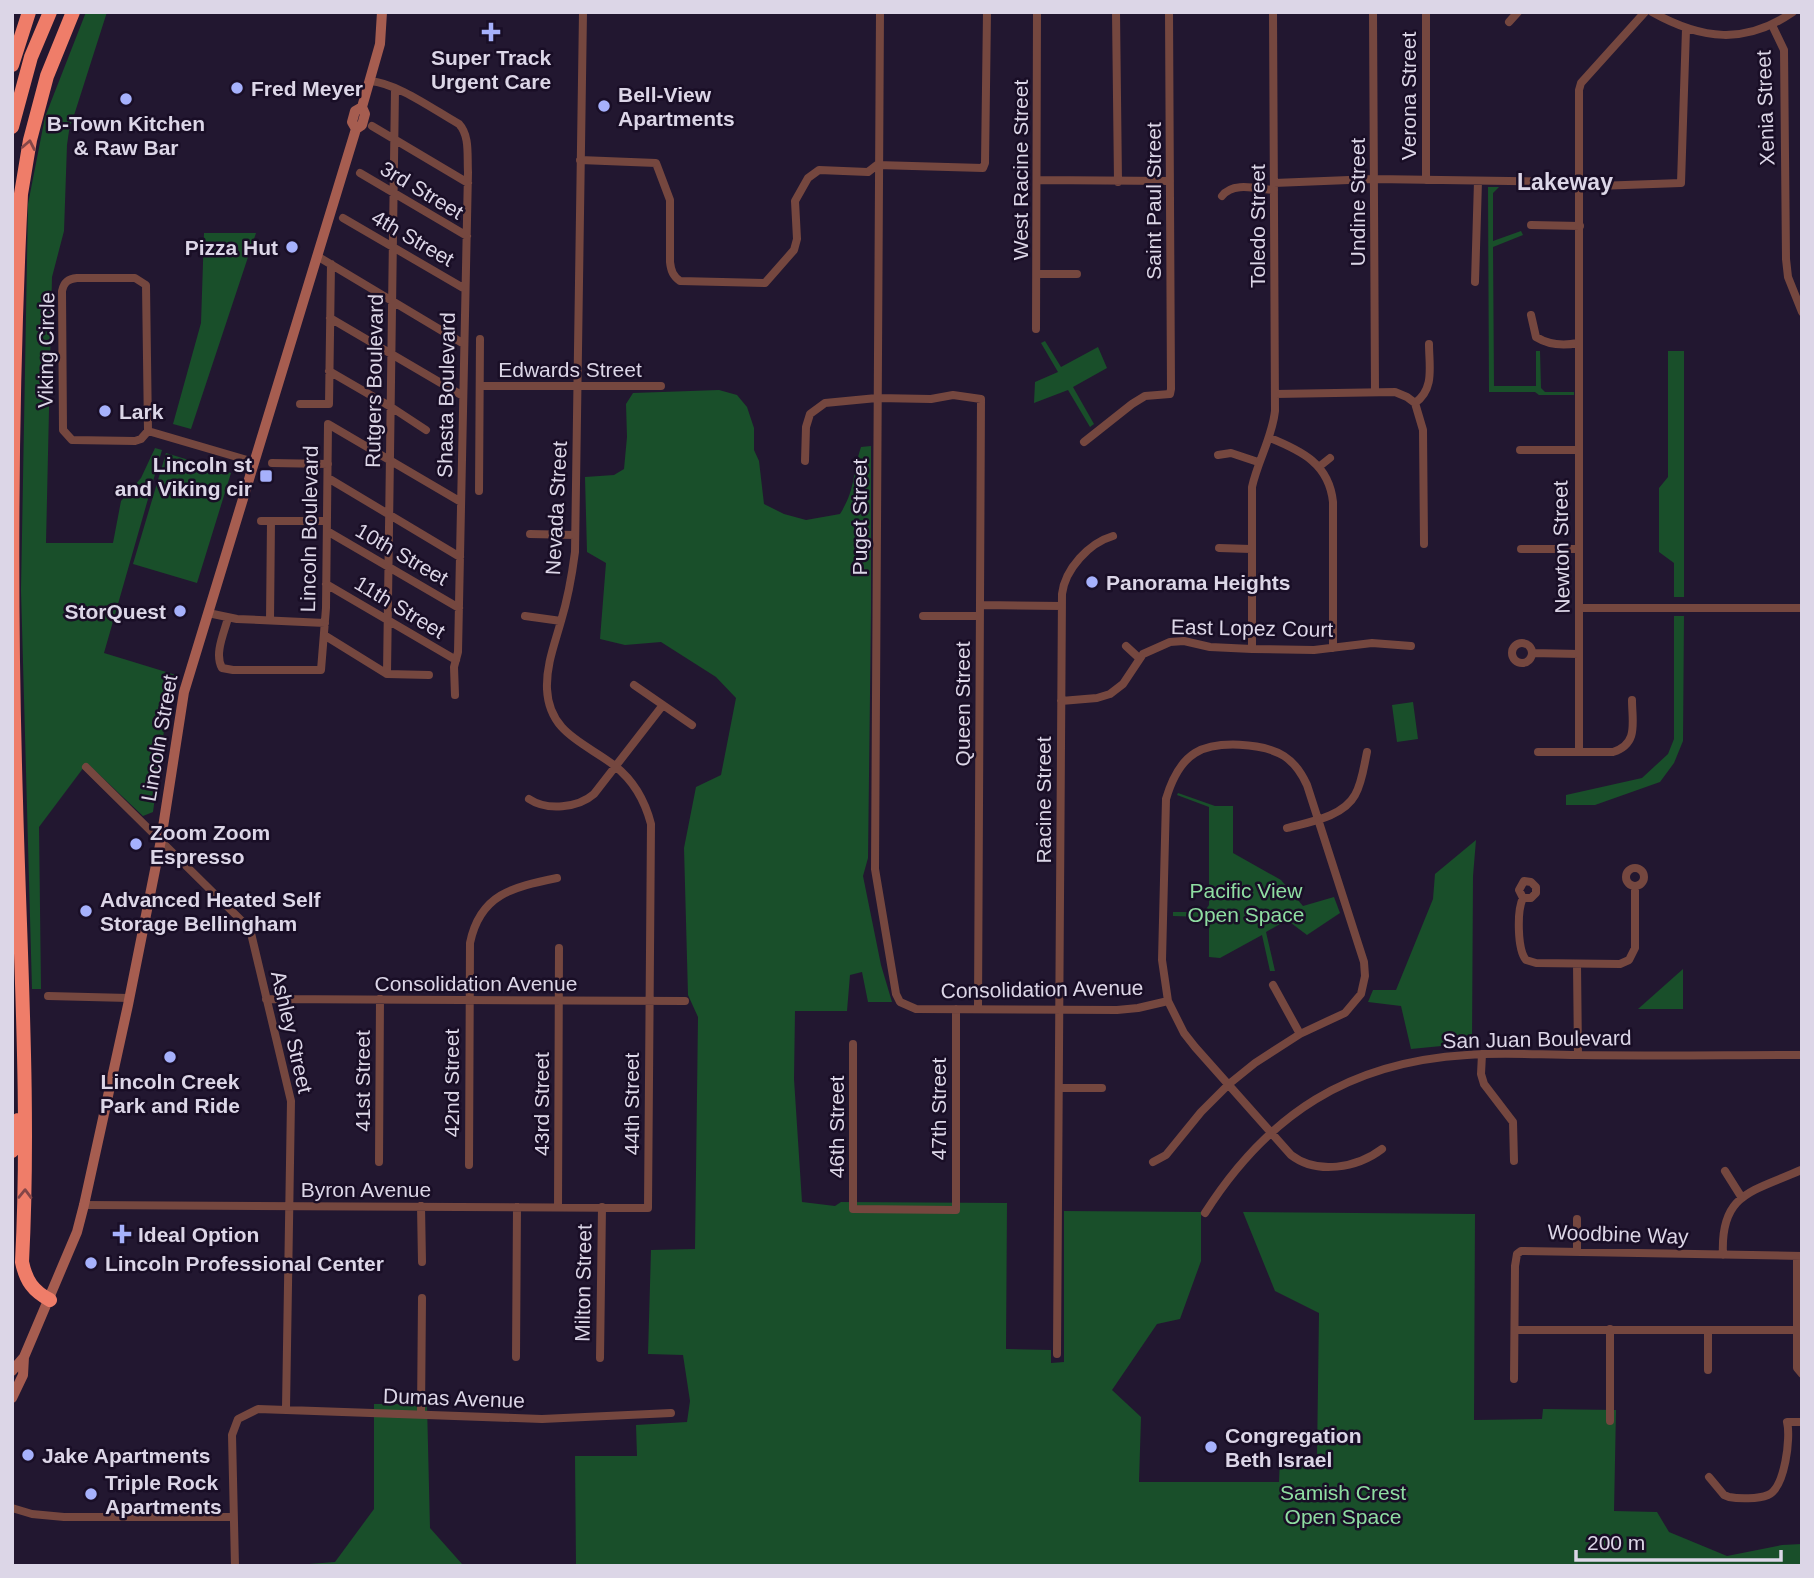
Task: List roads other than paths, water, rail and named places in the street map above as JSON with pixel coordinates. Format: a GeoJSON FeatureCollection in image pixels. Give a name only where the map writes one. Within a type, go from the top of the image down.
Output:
{"type":"FeatureCollection","features":[{"type":"Feature","properties":{"kind":"highway"},"geometry":{"type":"LineString","coordinates":[[12,65],[29,12]]}},
{"type":"Feature","properties":{"kind":"highway"},"geometry":{"type":"LineString","coordinates":[[12,127],[31,57],[50,12]]}},
{"type":"Feature","properties":{"kind":"highway"},"geometry":{"type":"LineString","coordinates":[[50,1300],[30,1285],[24,1275],[22,1262],[25,1154],[12,545],[20,208],[30,140],[47,76],[73,12]]}},
{"type":"Feature","properties":{"kind":"highway"},"geometry":{"type":"LineString","coordinates":[[12,1152],[22,1082],[23,1045]]}},
{"type":"Feature","properties":{"kind":"street","name":"Lincoln Street"},"geometry":{"type":"LineString","coordinates":[[12,1371],[24,1357],[77,1232],[130,998],[161,840],[184,692],[356,129],[362,125],[365,114],[362,107],[380,44],[382,12]]}},
{"type":"Feature","properties":{"kind":"street","name":"Nevada Street"},"geometry":{"type":"LineString","coordinates":[[583,12],[575,536],[571,576],[547,676],[547,692],[560,725],[574,740],[616,767],[641,794],[651,824],[649,1001]]}},
{"type":"Feature","properties":{"kind":"street","name":"Puget Street"},"geometry":{"type":"LineString","coordinates":[[880,12],[877,165],[875,869],[895,994],[900,1002],[916,1009]]}},
{"type":"Feature","properties":{"kind":"street"},"geometry":{"type":"LineString","coordinates":[[580,160],[656,163],[670,200],[671,271],[680,281],[765,283],[794,250],[797,239],[795,201],[808,178],[819,170],[868,172],[877,165],[983,167],[987,12]]}},
{"type":"Feature","properties":{"kind":"street","name":"West Racine Street"},"geometry":{"type":"LineString","coordinates":[[1035,329],[1038,12]]}},
{"type":"Feature","properties":{"kind":"street"},"geometry":{"type":"LineString","coordinates":[[1116,12],[1118,181]]}},
{"type":"Feature","properties":{"kind":"street","name":"Saint Paul Street"},"geometry":{"type":"LineString","coordinates":[[1084,442],[1132,404],[1145,397],[1170,394],[1171,389],[1170,12]]}},
{"type":"Feature","properties":{"kind":"street","name":"Toledo Street"},"geometry":{"type":"LineString","coordinates":[[1252,649],[1251,499],[1258,462],[1274,424],[1275,394],[1273,12]]}},
{"type":"Feature","properties":{"kind":"street","name":"Undine Street"},"geometry":{"type":"LineString","coordinates":[[1373,12],[1375,391]]}},
{"type":"Feature","properties":{"kind":"street","name":"Verona Street"},"geometry":{"type":"LineString","coordinates":[[1426,12],[1426,180]]}},
{"type":"Feature","properties":{"kind":"street"},"geometry":{"type":"LineString","coordinates":[[1509,22],[1518,12]]}},
{"type":"Feature","properties":{"kind":"street","name":"Newton Street"},"geometry":{"type":"LineString","coordinates":[[1579,752],[1579,90],[1581,83],[1645,12]]}},
{"type":"Feature","properties":{"kind":"street"},"geometry":{"type":"LineString","coordinates":[[1653,12],[1686,29],[1701,33],[1740,34],[1772,25],[1793,12]]}},
{"type":"Feature","properties":{"kind":"street","name":"Xenia Street"},"geometry":{"type":"LineString","coordinates":[[1772,25],[1784,50],[1786,259],[1788,277],[1802,312]]}},
{"type":"Feature","properties":{"kind":"street"},"geometry":{"type":"LineString","coordinates":[[1597,186],[1681,183],[1686,29]]}},
{"type":"Feature","properties":{"kind":"street"},"geometry":{"type":"LineString","coordinates":[[370,81],[396,89]]}},
{"type":"Feature","properties":{"kind":"street","name":"Shasta Boulevard"},"geometry":{"type":"LineString","coordinates":[[396,89],[458,124],[465,131],[468,183],[466,289],[458,652],[454,695]]}},
{"type":"Feature","properties":{"kind":"street","name":"Rutgers Boulevard"},"geometry":{"type":"LineString","coordinates":[[387,674],[396,89]]}},
{"type":"Feature","properties":{"kind":"street"},"geometry":{"type":"LineString","coordinates":[[372,126],[468,183]]}},
{"type":"Feature","properties":{"kind":"street","name":"3rd Street"},"geometry":{"type":"LineString","coordinates":[[360,173],[467,236]]}},
{"type":"Feature","properties":{"kind":"street"},"geometry":{"type":"LineString","coordinates":[[1222,196],[1233,188],[1374,179],[1580,183]]}},
{"type":"Feature","properties":{"kind":"street"},"geometry":{"type":"LineString","coordinates":[[1037,180],[1170,181]]}},
{"type":"Feature","properties":{"kind":"street"},"geometry":{"type":"LineString","coordinates":[[1475,282],[1478,181]]}},
{"type":"Feature","properties":{"kind":"street","name":"4th Street"},"geometry":{"type":"LineString","coordinates":[[343,218],[466,289]]}},
{"type":"Feature","properties":{"kind":"street"},"geometry":{"type":"LineString","coordinates":[[1531,225],[1580,226]]}},
{"type":"Feature","properties":{"kind":"street"},"geometry":{"type":"LineString","coordinates":[[317,256],[464,344]]}},
{"type":"Feature","properties":{"kind":"street"},"geometry":{"type":"LineString","coordinates":[[300,404],[329,404],[331,264]]}},
{"type":"Feature","properties":{"kind":"street"},"geometry":{"type":"LineString","coordinates":[[1037,274],[1077,274]]}},
{"type":"Feature","properties":{"kind":"street","name":"Viking Circle"},"geometry":{"type":"LineString","coordinates":[[135,278],[146,285],[148,430],[141,439],[135,441],[105,442],[72,440],[63,430],[62,291],[69,279],[135,278]]}},
{"type":"Feature","properties":{"kind":"street"},"geometry":{"type":"LineString","coordinates":[[1531,315],[1536,337],[1544,342],[1569,345],[1578,343]]}},
{"type":"Feature","properties":{"kind":"street"},"geometry":{"type":"LineString","coordinates":[[330,318],[463,396]]}},
{"type":"Feature","properties":{"kind":"street"},"geometry":{"type":"LineString","coordinates":[[479,491],[480,339]]}},
{"type":"Feature","properties":{"kind":"street"},"geometry":{"type":"LineString","coordinates":[[1415,403],[1425,395],[1429,385],[1429,344]]}},
{"type":"Feature","properties":{"kind":"street"},"geometry":{"type":"LineString","coordinates":[[329,371],[426,430]]}},
{"type":"Feature","properties":{"kind":"street","name":"Edwards Street"},"geometry":{"type":"LineString","coordinates":[[480,386],[661,386]]}},
{"type":"Feature","properties":{"kind":"street"},"geometry":{"type":"LineString","coordinates":[[1275,394],[1375,391],[1403,394],[1415,403],[1423,430],[1424,544]]}},
{"type":"Feature","properties":{"kind":"street","name":"Queen Street"},"geometry":{"type":"LineString","coordinates":[[877,398],[907,400],[953,396],[981,399],[978,1009]]}},
{"type":"Feature","properties":{"kind":"street"},"geometry":{"type":"LineString","coordinates":[[805,461],[806,427],[810,414],[816,408],[834,401],[877,398]]}},
{"type":"Feature","properties":{"kind":"street","name":"Lincoln Boulevard"},"geometry":{"type":"LineString","coordinates":[[228,618],[219,655],[222,668],[321,670],[325,623],[328,424],[390,460]]}},
{"type":"Feature","properties":{"kind":"street"},"geometry":{"type":"LineString","coordinates":[[148,430],[254,462]]}},
{"type":"Feature","properties":{"kind":"street"},"geometry":{"type":"LineString","coordinates":[[1270,438],[1299,450],[1320,466],[1329,483],[1333,498],[1333,648]]}},
{"type":"Feature","properties":{"kind":"street"},"geometry":{"type":"LineString","coordinates":[[1520,450],[1577,450]]}},
{"type":"Feature","properties":{"kind":"street"},"geometry":{"type":"LineString","coordinates":[[1218,455],[1231,453],[1258,462]]}},
{"type":"Feature","properties":{"kind":"street"},"geometry":{"type":"LineString","coordinates":[[1320,466],[1330,458]]}},
{"type":"Feature","properties":{"kind":"street"},"geometry":{"type":"LineString","coordinates":[[390,460],[461,502]]}},
{"type":"Feature","properties":{"kind":"street"},"geometry":{"type":"LineString","coordinates":[[272,463],[328,464]]}},
{"type":"Feature","properties":{"kind":"street"},"geometry":{"type":"LineString","coordinates":[[328,478],[460,557]]}},
{"type":"Feature","properties":{"kind":"street"},"geometry":{"type":"LineString","coordinates":[[261,521],[327,526]]}},
{"type":"Feature","properties":{"kind":"street"},"geometry":{"type":"LineString","coordinates":[[270,620],[271,521]]}},
{"type":"Feature","properties":{"kind":"street","name":"10th Street"},"geometry":{"type":"LineString","coordinates":[[327,526],[389,567],[459,608]]}},
{"type":"Feature","properties":{"kind":"street"},"geometry":{"type":"LineString","coordinates":[[530,534],[575,536]]}},
{"type":"Feature","properties":{"kind":"street","name":"Racine Street"},"geometry":{"type":"LineString","coordinates":[[1057,1354],[1063,585],[1070,570],[1102,539],[1112,536]]}},
{"type":"Feature","properties":{"kind":"street"},"geometry":{"type":"LineString","coordinates":[[1219,548],[1251,549]]}},
{"type":"Feature","properties":{"kind":"street"},"geometry":{"type":"LineString","coordinates":[[1521,549],[1578,549]]}},
{"type":"Feature","properties":{"kind":"street","name":"11th Street"},"geometry":{"type":"LineString","coordinates":[[326,584],[456,660]]}},
{"type":"Feature","properties":{"kind":"street"},"geometry":{"type":"LineString","coordinates":[[980,605],[1062,606]]}},
{"type":"Feature","properties":{"kind":"street"},"geometry":{"type":"LineString","coordinates":[[1579,608],[1802,608]]}},
{"type":"Feature","properties":{"kind":"street"},"geometry":{"type":"LineString","coordinates":[[208,613],[228,618],[325,623]]}},
{"type":"Feature","properties":{"kind":"street"},"geometry":{"type":"LineString","coordinates":[[525,616],[561,621]]}},
{"type":"Feature","properties":{"kind":"street"},"geometry":{"type":"LineString","coordinates":[[923,616],[980,616]]}},
{"type":"Feature","properties":{"kind":"street"},"geometry":{"type":"LineString","coordinates":[[324,635],[387,674],[429,675]]}},
{"type":"Feature","properties":{"kind":"street","name":"East Lopez Court"},"geometry":{"type":"LineString","coordinates":[[1061,701],[1097,698],[1110,694],[1123,684],[1139,658],[1162,644],[1176,641],[1252,649],[1333,648],[1372,643],[1411,646]]}},
{"type":"Feature","properties":{"kind":"street"},"geometry":{"type":"LineString","coordinates":[[1126,646],[1139,658]]}},
{"type":"Feature","properties":{"kind":"street"},"geometry":{"type":"LineString","coordinates":[[1532,653],[1579,654]]}},
{"type":"Feature","properties":{"kind":"street"},"geometry":{"type":"LineString","coordinates":[[634,685],[692,725]]}},
{"type":"Feature","properties":{"kind":"street"},"geometry":{"type":"LineString","coordinates":[[1538,752],[1614,752],[1623,749],[1632,734],[1632,700]]}},
{"type":"Feature","properties":{"kind":"street"},"geometry":{"type":"LineString","coordinates":[[529,799],[538,805],[584,803],[616,767],[663,705]]}},
{"type":"Feature","properties":{"kind":"street"},"geometry":{"type":"LineString","coordinates":[[1153,1162],[1166,1155],[1186,1128],[1229,1084],[1255,1063],[1300,1034],[1345,1013],[1360,994],[1365,976],[1363,956],[1305,779],[1290,760],[1270,750],[1217,745],[1194,754],[1182,765],[1168,791],[1165,811],[1163,960],[1168,1001],[1184,1033],[1229,1084],[1291,1155],[1310,1165],[1356,1164],[1369,1159],[1382,1149]]}},
{"type":"Feature","properties":{"kind":"street"},"geometry":{"type":"LineString","coordinates":[[1287,828],[1338,811],[1351,801],[1357,791],[1367,752]]}},
{"type":"Feature","properties":{"kind":"street"},"geometry":{"type":"LineString","coordinates":[[86,767],[161,840]]}},
{"type":"Feature","properties":{"kind":"street","name":"Ashley Street"},"geometry":{"type":"LineString","coordinates":[[161,840],[250,929],[291,1101],[286,1408]]}},
{"type":"Feature","properties":{"kind":"street","name":"42nd Street"},"geometry":{"type":"LineString","coordinates":[[469,1166],[469,1000],[472,933],[482,913],[497,897],[513,888],[557,878]]}},
{"type":"Feature","properties":{"kind":"street"},"geometry":{"type":"LineString","coordinates":[[1523,898],[1520,905],[1520,950],[1526,960],[1536,963],[1619,964],[1632,957],[1635,948],[1636,886]]}},
{"type":"Feature","properties":{"kind":"street","name":"43rd Street"},"geometry":{"type":"LineString","coordinates":[[558,1207],[559,948]]}},
{"type":"Feature","properties":{"kind":"street"},"geometry":{"type":"LineString","coordinates":[[1577,964],[1578,1055]]}},
{"type":"Feature","properties":{"kind":"street"},"geometry":{"type":"LineString","coordinates":[[1273,985],[1300,1034]]}},
{"type":"Feature","properties":{"kind":"street"},"geometry":{"type":"LineString","coordinates":[[48,996],[130,998]]}},
{"type":"Feature","properties":{"kind":"street","name":"Consolidation Avenue"},"geometry":{"type":"LineString","coordinates":[[266,999],[685,1002]]}},
{"type":"Feature","properties":{"kind":"street","name":"41st Street"},"geometry":{"type":"LineString","coordinates":[[379,1162],[380,999]]}},
{"type":"Feature","properties":{"kind":"street","name":"44th Street"},"geometry":{"type":"LineString","coordinates":[[648,1208],[649,1001]]}},
{"type":"Feature","properties":{"kind":"street","name":"Consolidation Avenue"},"geometry":{"type":"LineString","coordinates":[[916,1009],[1138,1008],[1168,1001]]}},
{"type":"Feature","properties":{"kind":"street","name":"47th Street"},"geometry":{"type":"LineString","coordinates":[[853,1209],[956,1210],[956,1009]]}},
{"type":"Feature","properties":{"kind":"street","name":"46th Street"},"geometry":{"type":"LineString","coordinates":[[853,1044],[853,1209]]}},
{"type":"Feature","properties":{"kind":"street"},"geometry":{"type":"LineString","coordinates":[[1482,1054],[1481,1074],[1484,1084],[1513,1122],[1514,1161]]}},
{"type":"Feature","properties":{"kind":"street","name":"San Juan Boulevard"},"geometry":{"type":"LineString","coordinates":[[1205,1213],[1240,1163],[1270,1131],[1318,1097],[1370,1072],[1428,1059],[1482,1054],[1802,1055]]}},
{"type":"Feature","properties":{"kind":"street"},"geometry":{"type":"LineString","coordinates":[[1059,1088],[1102,1088]]}},
{"type":"Feature","properties":{"kind":"street"},"geometry":{"type":"LineString","coordinates":[[1723,1255],[1724,1222],[1730,1209],[1742,1198],[1801,1170]]}},
{"type":"Feature","properties":{"kind":"street"},"geometry":{"type":"LineString","coordinates":[[1725,1171],[1742,1198]]}},
{"type":"Feature","properties":{"kind":"street","name":"Byron Avenue"},"geometry":{"type":"LineString","coordinates":[[84,1205],[648,1208]]}},
{"type":"Feature","properties":{"kind":"street"},"geometry":{"type":"LineString","coordinates":[[421,1206],[422,1262]]}},
{"type":"Feature","properties":{"kind":"street"},"geometry":{"type":"LineString","coordinates":[[516,1357],[517,1207]]}},
{"type":"Feature","properties":{"kind":"street","name":"Milton Street"},"geometry":{"type":"LineString","coordinates":[[600,1358],[602,1208]]}},
{"type":"Feature","properties":{"kind":"street"},"geometry":{"type":"LineString","coordinates":[[1577,1219],[1577,1251]]}},
{"type":"Feature","properties":{"kind":"street","name":"Woodbine Way"},"geometry":{"type":"LineString","coordinates":[[1514,1379],[1515,1266],[1517,1254],[1527,1249],[1799,1256]]}},
{"type":"Feature","properties":{"kind":"street"},"geometry":{"type":"LineString","coordinates":[[1799,1256],[1796,1330],[1797,1368],[1802,1374]]}},
{"type":"Feature","properties":{"kind":"street"},"geometry":{"type":"LineString","coordinates":[[421,1414],[422,1298]]}},
{"type":"Feature","properties":{"kind":"street"},"geometry":{"type":"LineString","coordinates":[[1516,1329],[1796,1330]]}},
{"type":"Feature","properties":{"kind":"street"},"geometry":{"type":"LineString","coordinates":[[1609,1329],[1610,1421]]}},
{"type":"Feature","properties":{"kind":"street"},"geometry":{"type":"LineString","coordinates":[[1708,1330],[1708,1370]]}},
{"type":"Feature","properties":{"kind":"street","name":"Lincoln Street"},"geometry":{"type":"LineString","coordinates":[[12,1398],[23,1375],[24,1357]]}},
{"type":"Feature","properties":{"kind":"street","name":"Dumas Avenue"},"geometry":{"type":"LineString","coordinates":[[233,1517],[232,1434],[238,1419],[258,1409],[566,1419],[671,1413]]}},
{"type":"Feature","properties":{"kind":"street"},"geometry":{"type":"LineString","coordinates":[[1709,1477],[1724,1495],[1729,1497],[1768,1495],[1775,1490],[1783,1468],[1788,1442],[1787,1422],[1802,1422]]}},
{"type":"Feature","properties":{"kind":"street"},"geometry":{"type":"LineString","coordinates":[[12,1508],[32,1514],[64,1517],[233,1517],[235,1566]]}},
{"type":"Feature","properties":{"kind":"place","name":"Super Track Urgent Care"},"geometry":{"type":"Point","coordinates":[491,32]}},
{"type":"Feature","properties":{"kind":"place","name":"Fred Meyer"},"geometry":{"type":"Point","coordinates":[237,88]}},
{"type":"Feature","properties":{"kind":"place","name":"B-Town Kitchen & Raw Bar"},"geometry":{"type":"Point","coordinates":[126,99]}},
{"type":"Feature","properties":{"kind":"place","name":"Bell-View Apartments"},"geometry":{"type":"Point","coordinates":[604,106]}},
{"type":"Feature","properties":{"kind":"place","name":"Pizza Hut"},"geometry":{"type":"Point","coordinates":[292,247]}},
{"type":"Feature","properties":{"kind":"place","name":"Lark"},"geometry":{"type":"Point","coordinates":[105,411]}},
{"type":"Feature","properties":{"kind":"place","name":"Lincoln st and Viking cir"},"geometry":{"type":"Point","coordinates":[266,476]}},
{"type":"Feature","properties":{"kind":"place","name":"Panorama Heights"},"geometry":{"type":"Point","coordinates":[1092,582]}},
{"type":"Feature","properties":{"kind":"place","name":"StorQuest"},"geometry":{"type":"Point","coordinates":[180,611]}},
{"type":"Feature","properties":{"kind":"place","name":"Zoom Zoom Espresso"},"geometry":{"type":"Point","coordinates":[136,844]}},
{"type":"Feature","properties":{"kind":"place","name":"Advanced Heated Self Storage Bellingham"},"geometry":{"type":"Point","coordinates":[86,911]}},
{"type":"Feature","properties":{"kind":"place","name":"Lincoln Creek Park and Ride"},"geometry":{"type":"Point","coordinates":[170,1057]}},
{"type":"Feature","properties":{"kind":"place","name":"Ideal Option"},"geometry":{"type":"Point","coordinates":[122,1234]}},
{"type":"Feature","properties":{"kind":"place","name":"Lincoln Professional Center"},"geometry":{"type":"Point","coordinates":[91,1263]}},
{"type":"Feature","properties":{"kind":"place","name":"Congregation Beth Israel"},"geometry":{"type":"Point","coordinates":[1211,1447]}},
{"type":"Feature","properties":{"kind":"place","name":"Jake Apartments"},"geometry":{"type":"Point","coordinates":[28,1455]}},
{"type":"Feature","properties":{"kind":"place","name":"Triple Rock Apartments"},"geometry":{"type":"Point","coordinates":[91,1494]}},
{"type":"Feature","properties":{"kind":"district","name":"Lakeway"},"geometry":{"type":"Point","coordinates":[1565,182]}},
{"type":"Feature","properties":{"kind":"park label","name":"Pacific View Open Space"},"geometry":{"type":"Point","coordinates":[1246,902]}},
{"type":"Feature","properties":{"kind":"park label","name":"Samish Crest Open Space"},"geometry":{"type":"Point","coordinates":[1343,1504]}}]}
